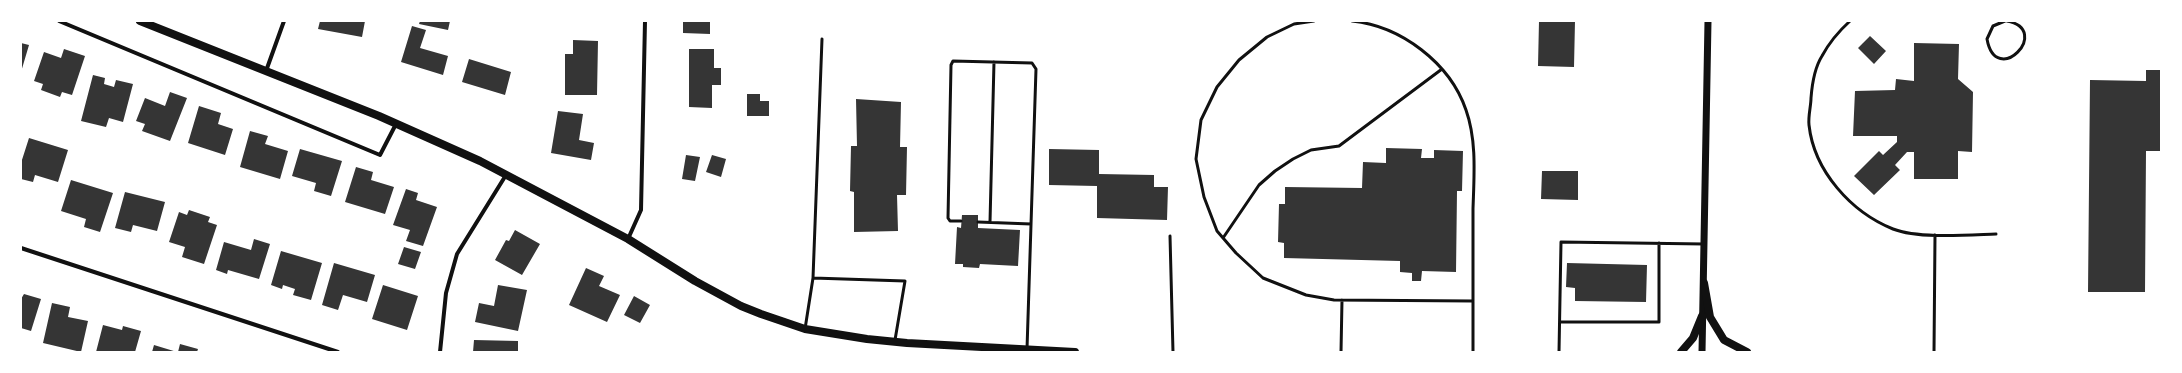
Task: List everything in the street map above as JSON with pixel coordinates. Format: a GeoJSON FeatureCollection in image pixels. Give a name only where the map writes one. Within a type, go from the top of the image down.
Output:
{"type":"FeatureCollection","features":[{"type":"Feature","properties":{"kind":"main road"},"geometry":{"type":"LineString","coordinates":[[140,21],[396,124],[506,175],[628,239],[695,281],[741,306],[805,328],[895,342],[1075,352]]}},
{"type":"Feature","properties":{"kind":"main road"},"geometry":{"type":"LineString","coordinates":[[1704,283],[1710,317],[1724,340],[1747,352]]}},
{"type":"Feature","properties":{"kind":"main road"},"geometry":{"type":"LineString","coordinates":[[1681,352],[1693,338],[1702,316]]}},
{"type":"Feature","properties":{"kind":"street"},"geometry":{"type":"LineString","coordinates":[[59,21],[380,155],[396,124]]}},
{"type":"Feature","properties":{"kind":"street"},"geometry":{"type":"LineString","coordinates":[[266,71],[284,21]]}},
{"type":"Feature","properties":{"kind":"street"},"geometry":{"type":"LineString","coordinates":[[628,239],[641,210],[645,21]]}},
{"type":"Feature","properties":{"kind":"street"},"geometry":{"type":"LineString","coordinates":[[1702,352],[1708,21]]}},
{"type":"Feature","properties":{"kind":"street"},"geometry":{"type":"LineString","coordinates":[[440,352],[446,293],[457,254],[506,175]]}},
{"type":"Feature","properties":{"kind":"street"},"geometry":{"type":"LineString","coordinates":[[21,248],[338,352]]}},
{"type":"Feature","properties":{"kind":"lane"},"geometry":{"type":"LineString","coordinates":[[1314,21],[1294,24],[1267,37],[1239,60],[1217,87],[1201,120],[1196,159],[1204,197],[1217,231],[1236,253],[1263,278],[1306,295],[1342,300],[1473,302]]}},
{"type":"Feature","properties":{"kind":"lane"},"geometry":{"type":"LineString","coordinates":[[1352,21],[1397,34],[1426,53],[1442,69],[1453,84],[1466,110],[1474,145],[1473,352]]}},
{"type":"Feature","properties":{"kind":"lane"},"geometry":{"type":"LineString","coordinates":[[1850,21],[1839,31],[1821,57],[1812,89],[1809,124],[1820,163],[1840,191],[1863,212],[1894,229],[1935,235],[1996,234]]}},
{"type":"Feature","properties":{"kind":"lane"},"geometry":{"type":"LineString","coordinates":[[2006,21],[2018,25],[2022,30],[2024,40],[2022,49],[2018,54],[2008,58],[1997,56],[1992,52],[1987,39],[1993,26],[2006,21]]}},
{"type":"Feature","properties":{"kind":"lane"},"geometry":{"type":"LineString","coordinates":[[805,328],[813,278],[822,38]]}},
{"type":"Feature","properties":{"kind":"lane"},"geometry":{"type":"LineString","coordinates":[[962,221],[950,221],[948,218],[951,65],[953,61],[1032,63],[1036,69],[1027,350]]}},
{"type":"Feature","properties":{"kind":"lane"},"geometry":{"type":"LineString","coordinates":[[990,222],[994,62]]}},
{"type":"Feature","properties":{"kind":"lane"},"geometry":{"type":"LineString","coordinates":[[1223,238],[1259,185],[1275,171],[1293,159],[1311,150],[1339,146],[1442,69]]}},
{"type":"Feature","properties":{"kind":"lane"},"geometry":{"type":"LineString","coordinates":[[978,222],[1031,224]]}},
{"type":"Feature","properties":{"kind":"lane"},"geometry":{"type":"LineString","coordinates":[[1934,352],[1935,235]]}},
{"type":"Feature","properties":{"kind":"lane"},"geometry":{"type":"LineString","coordinates":[[1170,236],[1173,352]]}},
{"type":"Feature","properties":{"kind":"lane"},"geometry":{"type":"LineString","coordinates":[[1559,352],[1561,242],[1704,244]]}},
{"type":"Feature","properties":{"kind":"lane"},"geometry":{"type":"LineString","coordinates":[[1560,322],[1659,322],[1659,243]]}},
{"type":"Feature","properties":{"kind":"lane"},"geometry":{"type":"LineString","coordinates":[[813,278],[905,281],[895,342]]}},
{"type":"Feature","properties":{"kind":"lane"},"geometry":{"type":"LineString","coordinates":[[1342,300],[1342,352]]}},
{"type":"Feature","properties":{"kind":"building"},"geometry":{"type":"Polygon","coordinates":[[[320,21],[365,21],[362,37],[318,29],[320,21]]]}},
{"type":"Feature","properties":{"kind":"building"},"geometry":{"type":"Polygon","coordinates":[[[420,21],[450,21],[448,30],[419,24],[420,21]]]}},
{"type":"Feature","properties":{"kind":"building"},"geometry":{"type":"Polygon","coordinates":[[[683,21],[710,21],[710,34],[683,33],[683,21]]]}},
{"type":"Feature","properties":{"kind":"building"},"geometry":{"type":"Polygon","coordinates":[[[1539,21],[1575,21],[1574,67],[1538,66],[1539,21]]]}},
{"type":"Feature","properties":{"kind":"building"},"geometry":{"type":"Polygon","coordinates":[[[412,26],[426,30],[420,48],[448,56],[443,75],[401,62],[412,26]]]}},
{"type":"Feature","properties":{"kind":"building"},"geometry":{"type":"Polygon","coordinates":[[[1870,36],[1886,51],[1874,64],[1858,48],[1870,36]]]}},
{"type":"Feature","properties":{"kind":"building"},"geometry":{"type":"Polygon","coordinates":[[[573,40],[598,41],[597,95],[565,95],[565,54],[573,54],[573,40]]]}},
{"type":"Feature","properties":{"kind":"building"},"geometry":{"type":"Polygon","coordinates":[[[21,43],[29,45],[21,72],[21,43]]]}},
{"type":"Feature","properties":{"kind":"building"},"geometry":{"type":"Polygon","coordinates":[[[1914,43],[1959,44],[1958,79],[1973,92],[1972,152],[1958,151],[1958,179],[1914,179],[1914,152],[1907,152],[1895,165],[1900,170],[1874,195],[1854,176],[1879,151],[1883,155],[1897,142],[1897,136],[1853,136],[1855,91],[1895,90],[1896,79],[1914,81],[1914,43]]]}},
{"type":"Feature","properties":{"kind":"building"},"geometry":{"type":"Polygon","coordinates":[[[64,49],[85,56],[72,95],[62,92],[60,97],[41,90],[43,84],[34,81],[44,52],[61,58],[64,49]]]}},
{"type":"Feature","properties":{"kind":"building"},"geometry":{"type":"Polygon","coordinates":[[[689,49],[714,49],[714,68],[721,68],[721,85],[712,85],[712,108],[689,107],[689,49]]]}},
{"type":"Feature","properties":{"kind":"building"},"geometry":{"type":"Polygon","coordinates":[[[469,59],[511,72],[505,95],[462,82],[469,59]]]}},
{"type":"Feature","properties":{"kind":"building"},"geometry":{"type":"Polygon","coordinates":[[[2146,70],[2161,70],[2161,151],[2146,151],[2145,292],[2088,292],[2090,80],[2146,81],[2146,70]]]}},
{"type":"Feature","properties":{"kind":"building"},"geometry":{"type":"Polygon","coordinates":[[[93,75],[105,78],[104,84],[114,87],[116,80],[133,84],[123,122],[109,118],[106,127],[81,121],[93,75]]]}},
{"type":"Feature","properties":{"kind":"building"},"geometry":{"type":"Polygon","coordinates":[[[170,92],[187,98],[170,141],[142,131],[145,124],[136,121],[145,98],[165,106],[170,92]]]}},
{"type":"Feature","properties":{"kind":"building"},"geometry":{"type":"Polygon","coordinates":[[[747,94],[760,94],[760,101],[769,101],[769,116],[747,116],[747,94]]]}},
{"type":"Feature","properties":{"kind":"building"},"geometry":{"type":"Polygon","coordinates":[[[856,99],[901,102],[900,147],[907,147],[906,195],[897,195],[898,231],[854,232],[854,192],[850,191],[851,146],[857,146],[856,99]]]}},
{"type":"Feature","properties":{"kind":"building"},"geometry":{"type":"Polygon","coordinates":[[[199,106],[221,113],[218,124],[233,129],[225,155],[188,143],[199,106]]]}},
{"type":"Feature","properties":{"kind":"building"},"geometry":{"type":"Polygon","coordinates":[[[558,111],[583,114],[579,140],[594,143],[591,160],[551,153],[558,111]]]}},
{"type":"Feature","properties":{"kind":"building"},"geometry":{"type":"Polygon","coordinates":[[[250,131],[268,136],[265,144],[288,151],[280,179],[240,167],[250,131]]]}},
{"type":"Feature","properties":{"kind":"building"},"geometry":{"type":"Polygon","coordinates":[[[29,138],[68,150],[58,182],[35,175],[33,182],[21,179],[21,163],[29,138]]]}},
{"type":"Feature","properties":{"kind":"building"},"geometry":{"type":"Polygon","coordinates":[[[1386,148],[1422,149],[1421,158],[1434,158],[1434,150],[1463,151],[1462,191],[1457,191],[1456,272],[1422,271],[1421,281],[1412,281],[1412,273],[1400,272],[1400,261],[1284,258],[1284,243],[1278,242],[1279,204],[1285,204],[1285,187],[1362,188],[1363,162],[1386,163],[1386,148]]]}},
{"type":"Feature","properties":{"kind":"building"},"geometry":{"type":"Polygon","coordinates":[[[300,149],[342,161],[331,196],[314,191],[316,183],[292,176],[300,149]]]}},
{"type":"Feature","properties":{"kind":"building"},"geometry":{"type":"Polygon","coordinates":[[[1049,149],[1099,150],[1099,174],[1154,175],[1154,187],[1168,187],[1167,220],[1097,218],[1097,186],[1049,185],[1049,149]]]}},
{"type":"Feature","properties":{"kind":"building"},"geometry":{"type":"Polygon","coordinates":[[[686,155],[700,157],[695,181],[682,179],[686,155]]]}},
{"type":"Feature","properties":{"kind":"building"},"geometry":{"type":"Polygon","coordinates":[[[712,155],[726,159],[721,177],[706,172],[712,155]]]}},
{"type":"Feature","properties":{"kind":"building"},"geometry":{"type":"Polygon","coordinates":[[[356,167],[373,172],[371,180],[394,187],[385,214],[345,202],[356,167]]]}},
{"type":"Feature","properties":{"kind":"building"},"geometry":{"type":"Polygon","coordinates":[[[1542,171],[1578,171],[1578,200],[1541,199],[1542,171]]]}},
{"type":"Feature","properties":{"kind":"building"},"geometry":{"type":"Polygon","coordinates":[[[71,180],[113,193],[100,232],[84,227],[86,219],[61,211],[71,180]]]}},
{"type":"Feature","properties":{"kind":"building"},"geometry":{"type":"Polygon","coordinates":[[[406,189],[418,193],[416,200],[437,207],[423,246],[406,241],[410,230],[393,225],[406,189]]]}},
{"type":"Feature","properties":{"kind":"building"},"geometry":{"type":"Polygon","coordinates":[[[125,192],[165,202],[157,231],[133,225],[131,232],[115,228],[125,192]]]}},
{"type":"Feature","properties":{"kind":"building"},"geometry":{"type":"Polygon","coordinates":[[[189,210],[210,217],[208,222],[217,225],[204,264],[182,257],[185,247],[169,242],[179,212],[187,215],[189,210]]]}},
{"type":"Feature","properties":{"kind":"building"},"geometry":{"type":"Polygon","coordinates":[[[962,215],[978,215],[978,228],[1020,230],[1018,266],[980,264],[979,268],[963,267],[963,264],[955,264],[957,227],[961,228],[962,215]]]}},
{"type":"Feature","properties":{"kind":"building"},"geometry":{"type":"Polygon","coordinates":[[[515,230],[540,244],[522,275],[495,260],[506,240],[509,241],[515,230]]]}},
{"type":"Feature","properties":{"kind":"building"},"geometry":{"type":"Polygon","coordinates":[[[254,239],[270,244],[259,279],[228,270],[227,274],[216,270],[224,242],[251,250],[254,239]]]}},
{"type":"Feature","properties":{"kind":"building"},"geometry":{"type":"Polygon","coordinates":[[[404,247],[421,252],[415,269],[398,264],[404,247]]]}},
{"type":"Feature","properties":{"kind":"building"},"geometry":{"type":"Polygon","coordinates":[[[281,251],[322,263],[311,300],[293,295],[295,289],[283,285],[282,289],[271,285],[281,251]]]}},
{"type":"Feature","properties":{"kind":"building"},"geometry":{"type":"Polygon","coordinates":[[[334,263],[375,275],[367,302],[343,295],[338,310],[322,305],[334,263]]]}},
{"type":"Feature","properties":{"kind":"building"},"geometry":{"type":"Polygon","coordinates":[[[1567,263],[1647,265],[1646,302],[1575,301],[1575,288],[1566,287],[1567,263]]]}},
{"type":"Feature","properties":{"kind":"building"},"geometry":{"type":"Polygon","coordinates":[[[586,268],[604,276],[599,286],[620,295],[607,322],[569,305],[586,268]]]}},
{"type":"Feature","properties":{"kind":"building"},"geometry":{"type":"Polygon","coordinates":[[[383,285],[418,296],[407,330],[372,319],[383,285]]]}},
{"type":"Feature","properties":{"kind":"building"},"geometry":{"type":"Polygon","coordinates":[[[498,285],[527,290],[518,331],[475,322],[479,303],[494,306],[498,285]]]}},
{"type":"Feature","properties":{"kind":"building"},"geometry":{"type":"Polygon","coordinates":[[[24,294],[41,299],[31,331],[21,328],[21,299],[24,294]]]}},
{"type":"Feature","properties":{"kind":"building"},"geometry":{"type":"Polygon","coordinates":[[[634,296],[650,305],[640,323],[624,315],[634,296]]]}},
{"type":"Feature","properties":{"kind":"building"},"geometry":{"type":"Polygon","coordinates":[[[52,303],[70,307],[68,317],[88,321],[81,352],[43,343],[52,303]]]}},
{"type":"Feature","properties":{"kind":"building"},"geometry":{"type":"Polygon","coordinates":[[[103,325],[122,330],[123,326],[141,331],[135,352],[96,352],[103,325]]]}},
{"type":"Feature","properties":{"kind":"building"},"geometry":{"type":"Polygon","coordinates":[[[474,340],[518,341],[518,352],[473,352],[474,340]]]}},
{"type":"Feature","properties":{"kind":"building"},"geometry":{"type":"Polygon","coordinates":[[[180,344],[198,349],[197,352],[178,352],[180,344]]]}},
{"type":"Feature","properties":{"kind":"building"},"geometry":{"type":"Polygon","coordinates":[[[154,345],[177,352],[152,352],[154,345]]]}}]}
